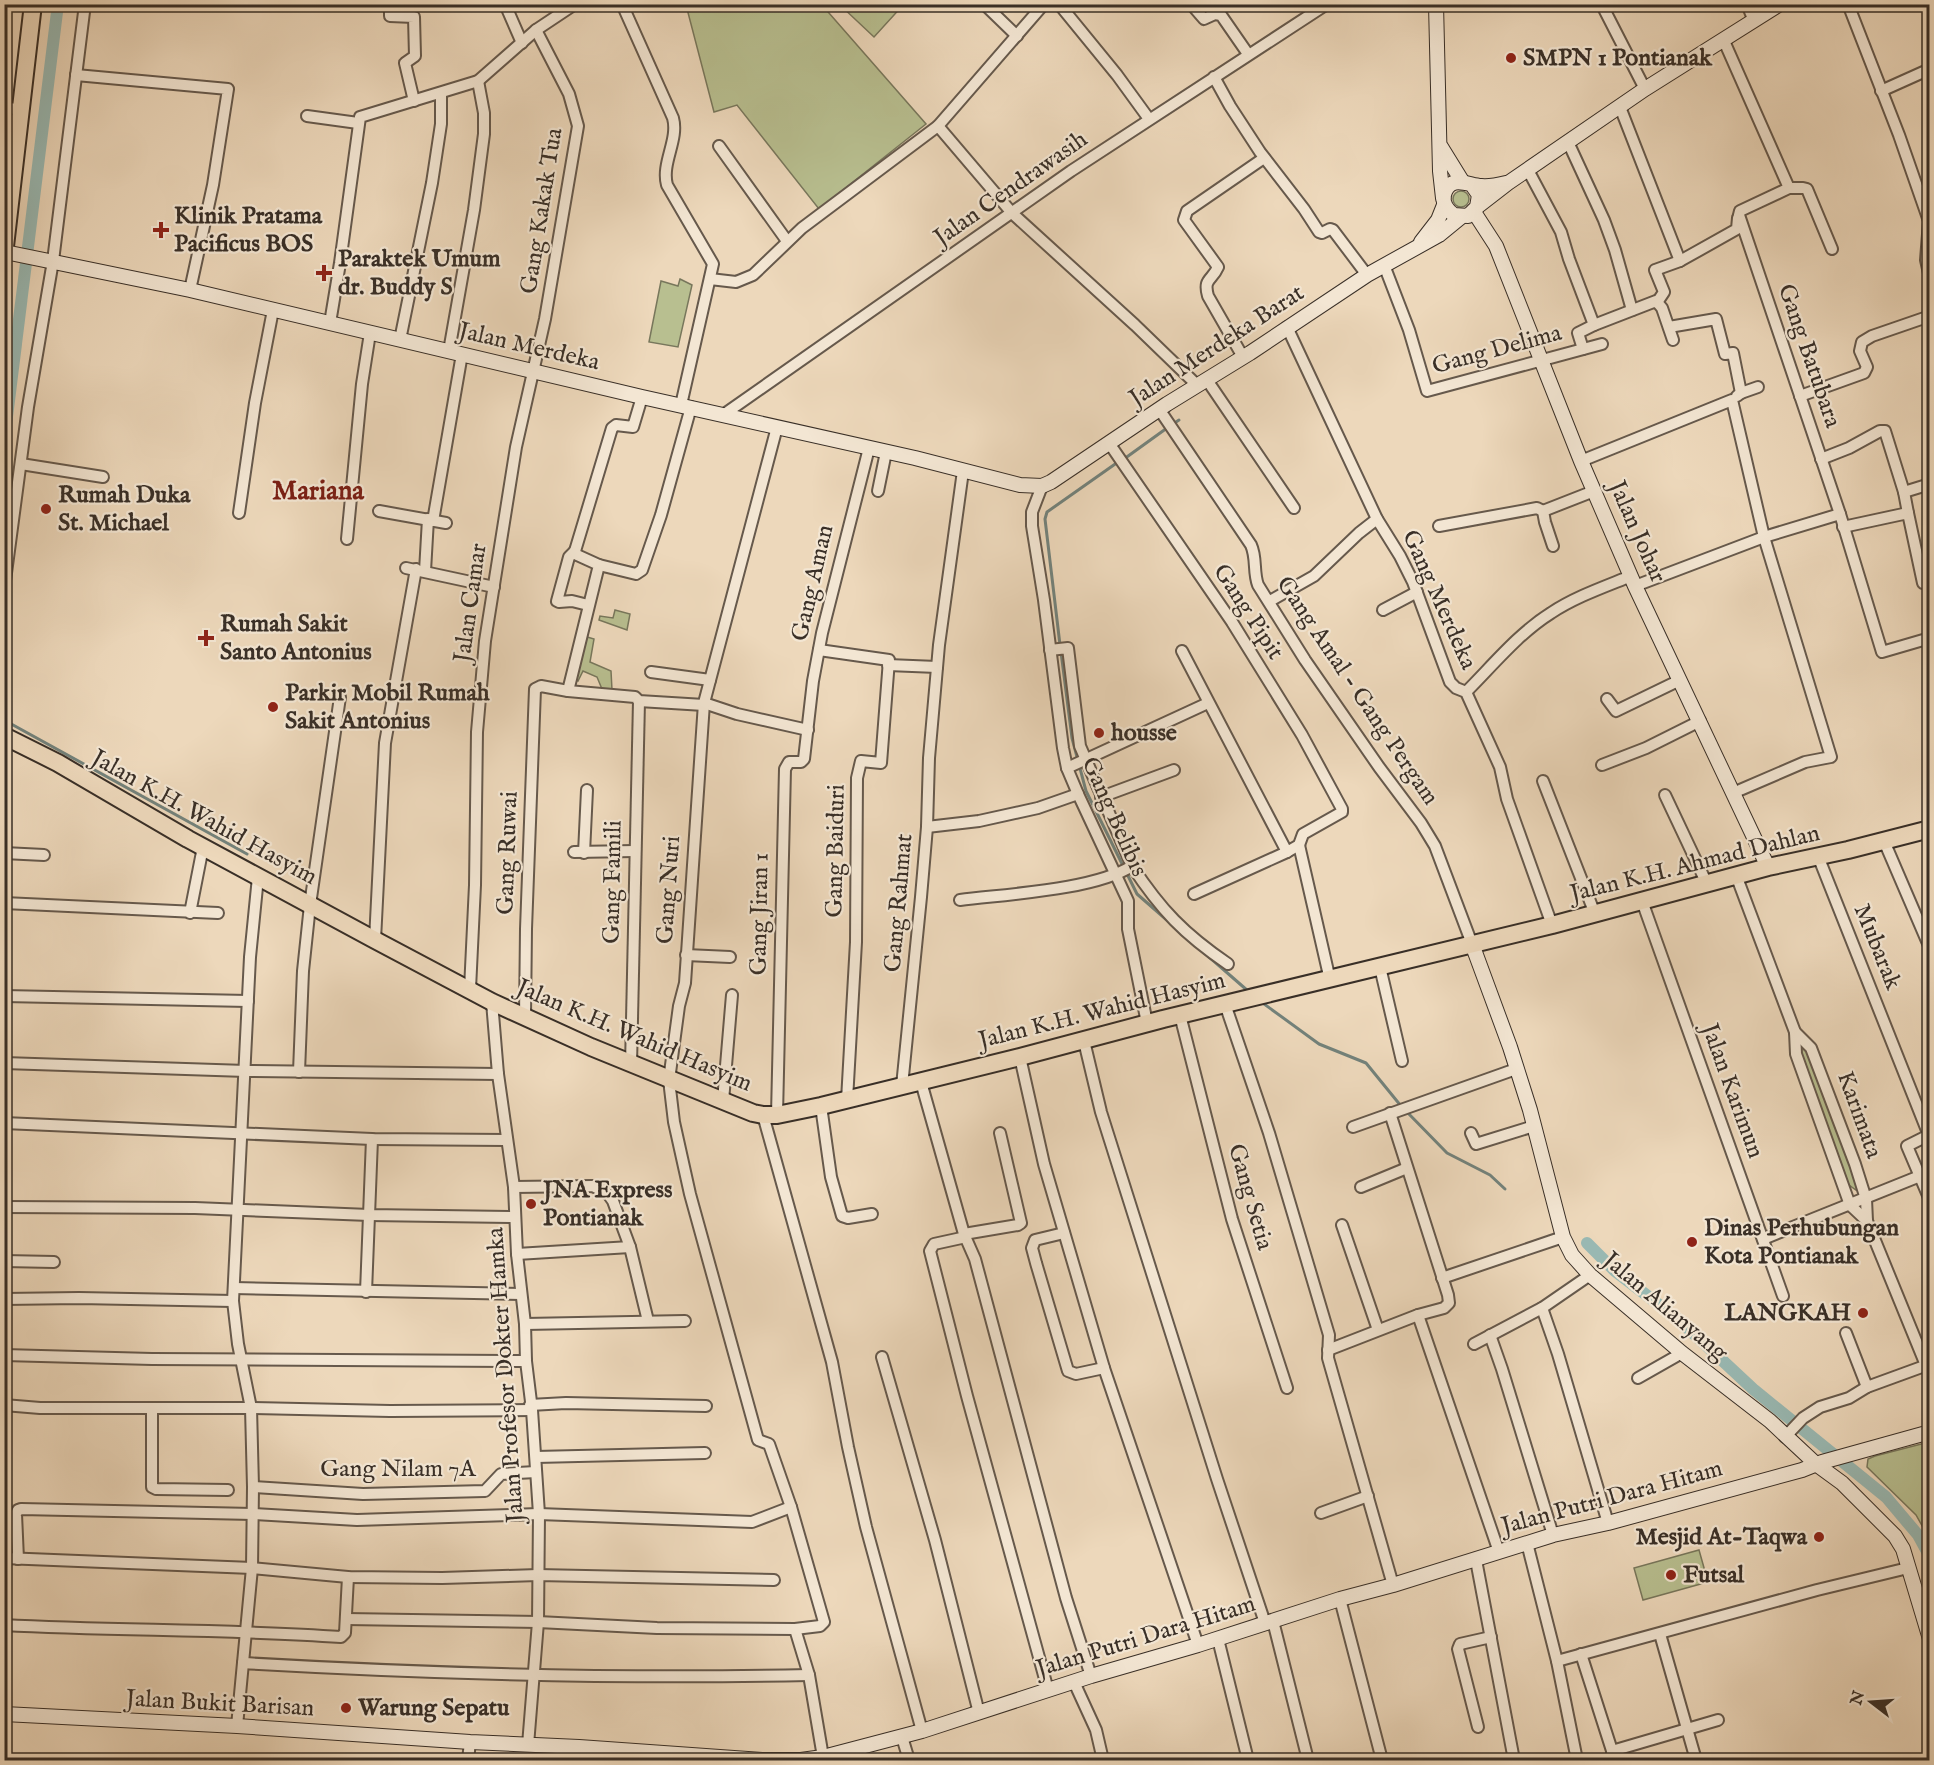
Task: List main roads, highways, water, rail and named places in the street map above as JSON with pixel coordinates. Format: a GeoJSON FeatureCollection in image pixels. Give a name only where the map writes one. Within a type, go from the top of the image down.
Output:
{"type":"FeatureCollection","features":[{"type":"Feature","properties":{"kind":"main road"},"geometry":{"type":"LineString","coordinates":[[8,247],[12,109],[33,4]]}},
{"type":"Feature","properties":{"kind":"main road","name":"Jalan K.H. Wahid Hasyim"},"geometry":{"type":"LineString","coordinates":[[4,736],[58,763],[258,877],[492,1002],[631,1065],[723,1101],[770,1115],[820,1106],[921,1082],[1147,1023],[1472,944]]}},
{"type":"Feature","properties":{"kind":"main road","name":"Jalan K.H. Ahmad Dahlan"},"geometry":{"type":"LineString","coordinates":[[1472,944],[1595,914],[1736,875],[1884,842],[1929,829]]}},
{"type":"Feature","properties":{"kind":"waterway"},"geometry":{"type":"LineString","coordinates":[[4,441],[58,4]]}},
{"type":"Feature","properties":{"kind":"waterway"},"geometry":{"type":"LineString","coordinates":[[1173,424],[1179,420]]}},
{"type":"Feature","properties":{"kind":"waterway"},"geometry":{"type":"LineString","coordinates":[[1124,459],[1167,428]]}},
{"type":"Feature","properties":{"kind":"waterway"},"geometry":{"type":"LineString","coordinates":[[1060,645],[1045,519],[1047,512],[1118,462]]}},
{"type":"Feature","properties":{"kind":"waterway"},"geometry":{"type":"LineString","coordinates":[[1061,652],[1072,738],[1086,791],[1137,894],[1248,991]]}},
{"type":"Feature","properties":{"kind":"waterway"},"geometry":{"type":"LineString","coordinates":[[4,720],[247,854]]}},
{"type":"Feature","properties":{"kind":"waterway"},"geometry":{"type":"LineString","coordinates":[[1260,1001],[1319,1044],[1366,1063],[1401,1106]]}},
{"type":"Feature","properties":{"kind":"waterway"},"geometry":{"type":"LineString","coordinates":[[1406,1111],[1447,1153],[1490,1175],[1505,1189]]}},
{"type":"Feature","properties":{"kind":"waterway"},"geometry":{"type":"LineString","coordinates":[[1587,1243],[1615,1271],[1679,1320],[1753,1389],[1886,1497],[1918,1535],[1930,1557]]}},
{"type":"Feature","properties":{"kind":"place","name":"SMPN 1 Pontianak"},"geometry":{"type":"Point","coordinates":[1511,58]}},
{"type":"Feature","properties":{"kind":"place","name":"Klinik Pratama Pacificus BOS"},"geometry":{"type":"Point","coordinates":[161,230]}},
{"type":"Feature","properties":{"kind":"place","name":"Paraktek Umum dr. Buddy S"},"geometry":{"type":"Point","coordinates":[324,273]}},
{"type":"Feature","properties":{"kind":"place","name":"Rumah Duka St. Michael"},"geometry":{"type":"Point","coordinates":[46,509]}},
{"type":"Feature","properties":{"kind":"place","name":"Rumah Sakit Santo Antonius"},"geometry":{"type":"Point","coordinates":[206,638]}},
{"type":"Feature","properties":{"kind":"place","name":"Parkir Mobil Rumah Sakit Antonius"},"geometry":{"type":"Point","coordinates":[273,707]}},
{"type":"Feature","properties":{"kind":"place","name":"housse"},"geometry":{"type":"Point","coordinates":[1099,733]}},
{"type":"Feature","properties":{"kind":"place","name":"JNA Express Pontianak"},"geometry":{"type":"Point","coordinates":[531,1204]}},
{"type":"Feature","properties":{"kind":"place","name":"Dinas Perhubungan Kota Pontianak"},"geometry":{"type":"Point","coordinates":[1692,1242]}},
{"type":"Feature","properties":{"kind":"place","name":"LANGKAH"},"geometry":{"type":"Point","coordinates":[1863,1313]}},
{"type":"Feature","properties":{"kind":"place","name":"Mesjid At-Taqwa"},"geometry":{"type":"Point","coordinates":[1819,1537]}},
{"type":"Feature","properties":{"kind":"place","name":"Futsal"},"geometry":{"type":"Point","coordinates":[1671,1575]}},
{"type":"Feature","properties":{"kind":"place","name":"Warung Sepatu"},"geometry":{"type":"Point","coordinates":[346,1708]}},
{"type":"Feature","properties":{"kind":"district","name":"Mariana"},"geometry":{"type":"Point","coordinates":[318,492]}}]}
